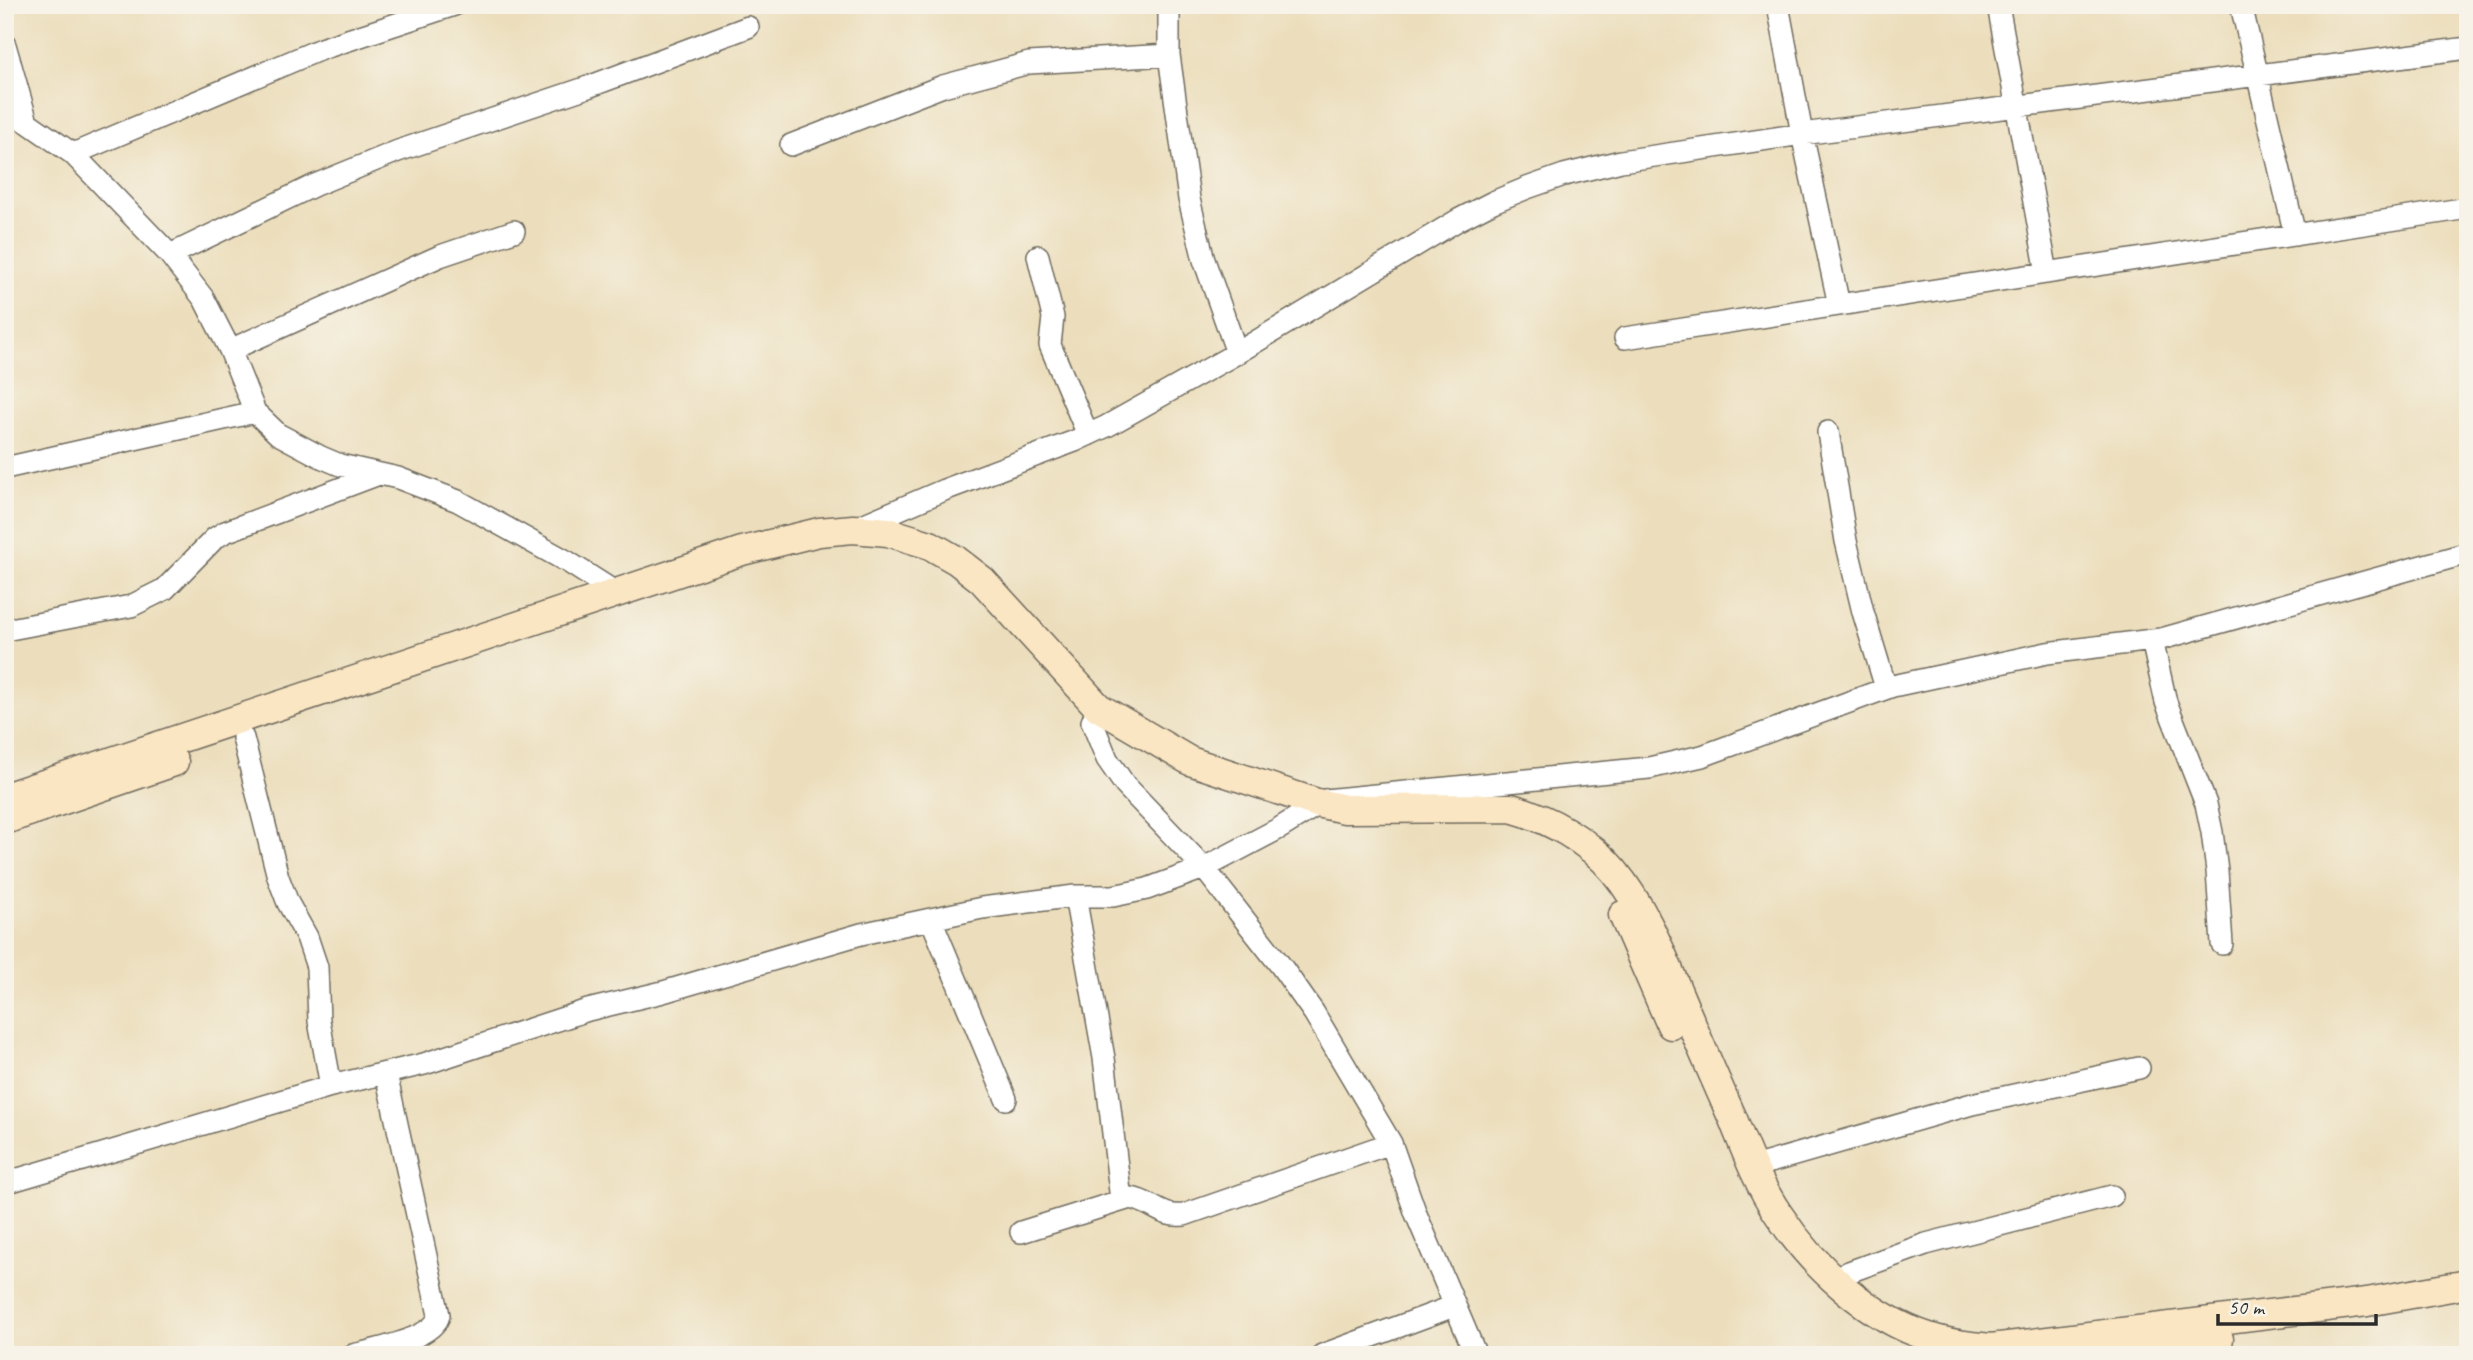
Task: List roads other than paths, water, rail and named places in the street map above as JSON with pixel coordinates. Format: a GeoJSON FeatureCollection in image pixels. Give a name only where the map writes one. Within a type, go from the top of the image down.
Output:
{"type":"FeatureCollection","features":[{"type":"Feature","properties":{"kind":"main road"},"geometry":{"type":"LineString","coordinates":[[5,797],[742,551],[819,532],[853,529],[888,532],[930,545],[956,560],[1006,603],[1095,714]]}},
{"type":"Feature","properties":{"kind":"main road"},"geometry":{"type":"LineString","coordinates":[[5,820],[664,593],[759,564],[811,552],[850,547],[885,550],[917,560],[952,578],[982,602],[1065,697],[1190,761],[1334,819],[1388,822],[1475,818],[1529,829],[1549,838],[1567,851],[1602,883],[1620,909],[1741,1185],[1759,1219],[1790,1259],[1843,1308],[1900,1342],[1932,1355]]}},
{"type":"Feature","properties":{"kind":"main road"},"geometry":{"type":"LineString","coordinates":[[1312,808],[1511,808],[1530,813],[1553,825],[1583,844],[1612,868],[1659,946],[1753,1167],[1778,1215],[1832,1278],[1884,1316],[1927,1337],[1961,1345],[1991,1348],[2367,1302],[2468,1284]]}},
{"type":"Feature","properties":{"kind":"main road"},"geometry":{"type":"LineString","coordinates":[[2111,1355],[2468,1302]]}},
{"type":"Feature","properties":{"kind":"street"},"geometry":{"type":"LineString","coordinates":[[73,154],[411,12],[454,5]]}},
{"type":"Feature","properties":{"kind":"street"},"geometry":{"type":"LineString","coordinates":[[1170,5],[1170,55],[1189,200],[1204,260],[1237,353]]}},
{"type":"Feature","properties":{"kind":"street"},"geometry":{"type":"LineString","coordinates":[[1778,5],[1802,134],[1839,305]]}},
{"type":"Feature","properties":{"kind":"street"},"geometry":{"type":"LineString","coordinates":[[1998,5],[2047,273]]}},
{"type":"Feature","properties":{"kind":"street"},"geometry":{"type":"LineString","coordinates":[[2241,5],[2295,235]]}},
{"type":"Feature","properties":{"kind":"street"},"geometry":{"type":"LineString","coordinates":[[170,255],[315,185],[398,151],[588,87],[748,27]]}},
{"type":"Feature","properties":{"kind":"street"},"geometry":{"type":"LineString","coordinates":[[5,45],[27,122]]}},
{"type":"Feature","properties":{"kind":"street"},"geometry":{"type":"LineString","coordinates":[[853,529],[944,490],[1088,435],[1237,353],[1458,220],[1493,202],[1564,175],[1621,161],[1802,134],[2468,48]]}},
{"type":"Feature","properties":{"kind":"street"},"geometry":{"type":"LineString","coordinates":[[791,145],[943,86],[1029,63],[1170,55]]}},
{"type":"Feature","properties":{"kind":"street"},"geometry":{"type":"LineString","coordinates":[[5,111],[27,122],[73,154],[170,255],[204,299],[230,350],[255,412],[278,434],[340,465],[398,478],[466,505],[568,562],[615,592]]}},
{"type":"Feature","properties":{"kind":"street"},"geometry":{"type":"LineString","coordinates":[[1625,338],[2468,208]]}},
{"type":"Feature","properties":{"kind":"street"},"geometry":{"type":"LineString","coordinates":[[230,350],[440,256],[514,230]]}},
{"type":"Feature","properties":{"kind":"street"},"geometry":{"type":"LineString","coordinates":[[1038,256],[1053,317],[1050,345],[1088,435]]}},
{"type":"Feature","properties":{"kind":"street"},"geometry":{"type":"LineString","coordinates":[[5,468],[255,412]]}},
{"type":"Feature","properties":{"kind":"street"},"geometry":{"type":"LineString","coordinates":[[1828,432],[1846,541],[1863,612],[1886,688]]}},
{"type":"Feature","properties":{"kind":"street"},"geometry":{"type":"LineString","coordinates":[[5,630],[131,606],[165,589],[205,548],[225,532],[379,474]]}},
{"type":"Feature","properties":{"kind":"street"},"geometry":{"type":"LineString","coordinates":[[5,1183],[331,1086],[386,1074],[588,1010],[663,992],[861,934],[982,908],[1075,896],[1129,894],[1204,868],[1312,808],[1334,799],[1581,776],[1674,764],[1886,688],[2047,653],[2152,640],[2468,553]]}},
{"type":"Feature","properties":{"kind":"street"},"geometry":{"type":"LineString","coordinates":[[2152,640],[2166,702],[2206,804],[2217,871],[2222,944]]}},
{"type":"Feature","properties":{"kind":"street"},"geometry":{"type":"LineString","coordinates":[[1095,714],[1107,759],[1125,785],[1204,868],[1281,966],[1314,1013],[1391,1143],[1416,1214],[1476,1355]]}},
{"type":"Feature","properties":{"kind":"street"},"geometry":{"type":"LineString","coordinates":[[243,738],[275,867],[288,903],[307,937],[317,967],[319,1021],[331,1086]]}},
{"type":"Feature","properties":{"kind":"street"},"geometry":{"type":"LineString","coordinates":[[1075,896],[1104,1058],[1121,1200]]}},
{"type":"Feature","properties":{"kind":"street"},"geometry":{"type":"LineString","coordinates":[[931,919],[1006,1099]]}},
{"type":"Feature","properties":{"kind":"street"},"geometry":{"type":"LineString","coordinates":[[1753,1167],[1972,1104],[2139,1068]]}},
{"type":"Feature","properties":{"kind":"street"},"geometry":{"type":"LineString","coordinates":[[353,1355],[391,1345],[431,1329],[438,1322],[439,1315],[386,1074]]}},
{"type":"Feature","properties":{"kind":"street"},"geometry":{"type":"LineString","coordinates":[[1021,1232],[1121,1200],[1140,1200],[1168,1215],[1184,1215],[1391,1143]]}},
{"type":"Feature","properties":{"kind":"street"},"geometry":{"type":"LineString","coordinates":[[1832,1278],[1926,1244],[2112,1196]]}},
{"type":"Feature","properties":{"kind":"street"},"geometry":{"type":"LineString","coordinates":[[1322,1355],[1454,1306]]}}]}
